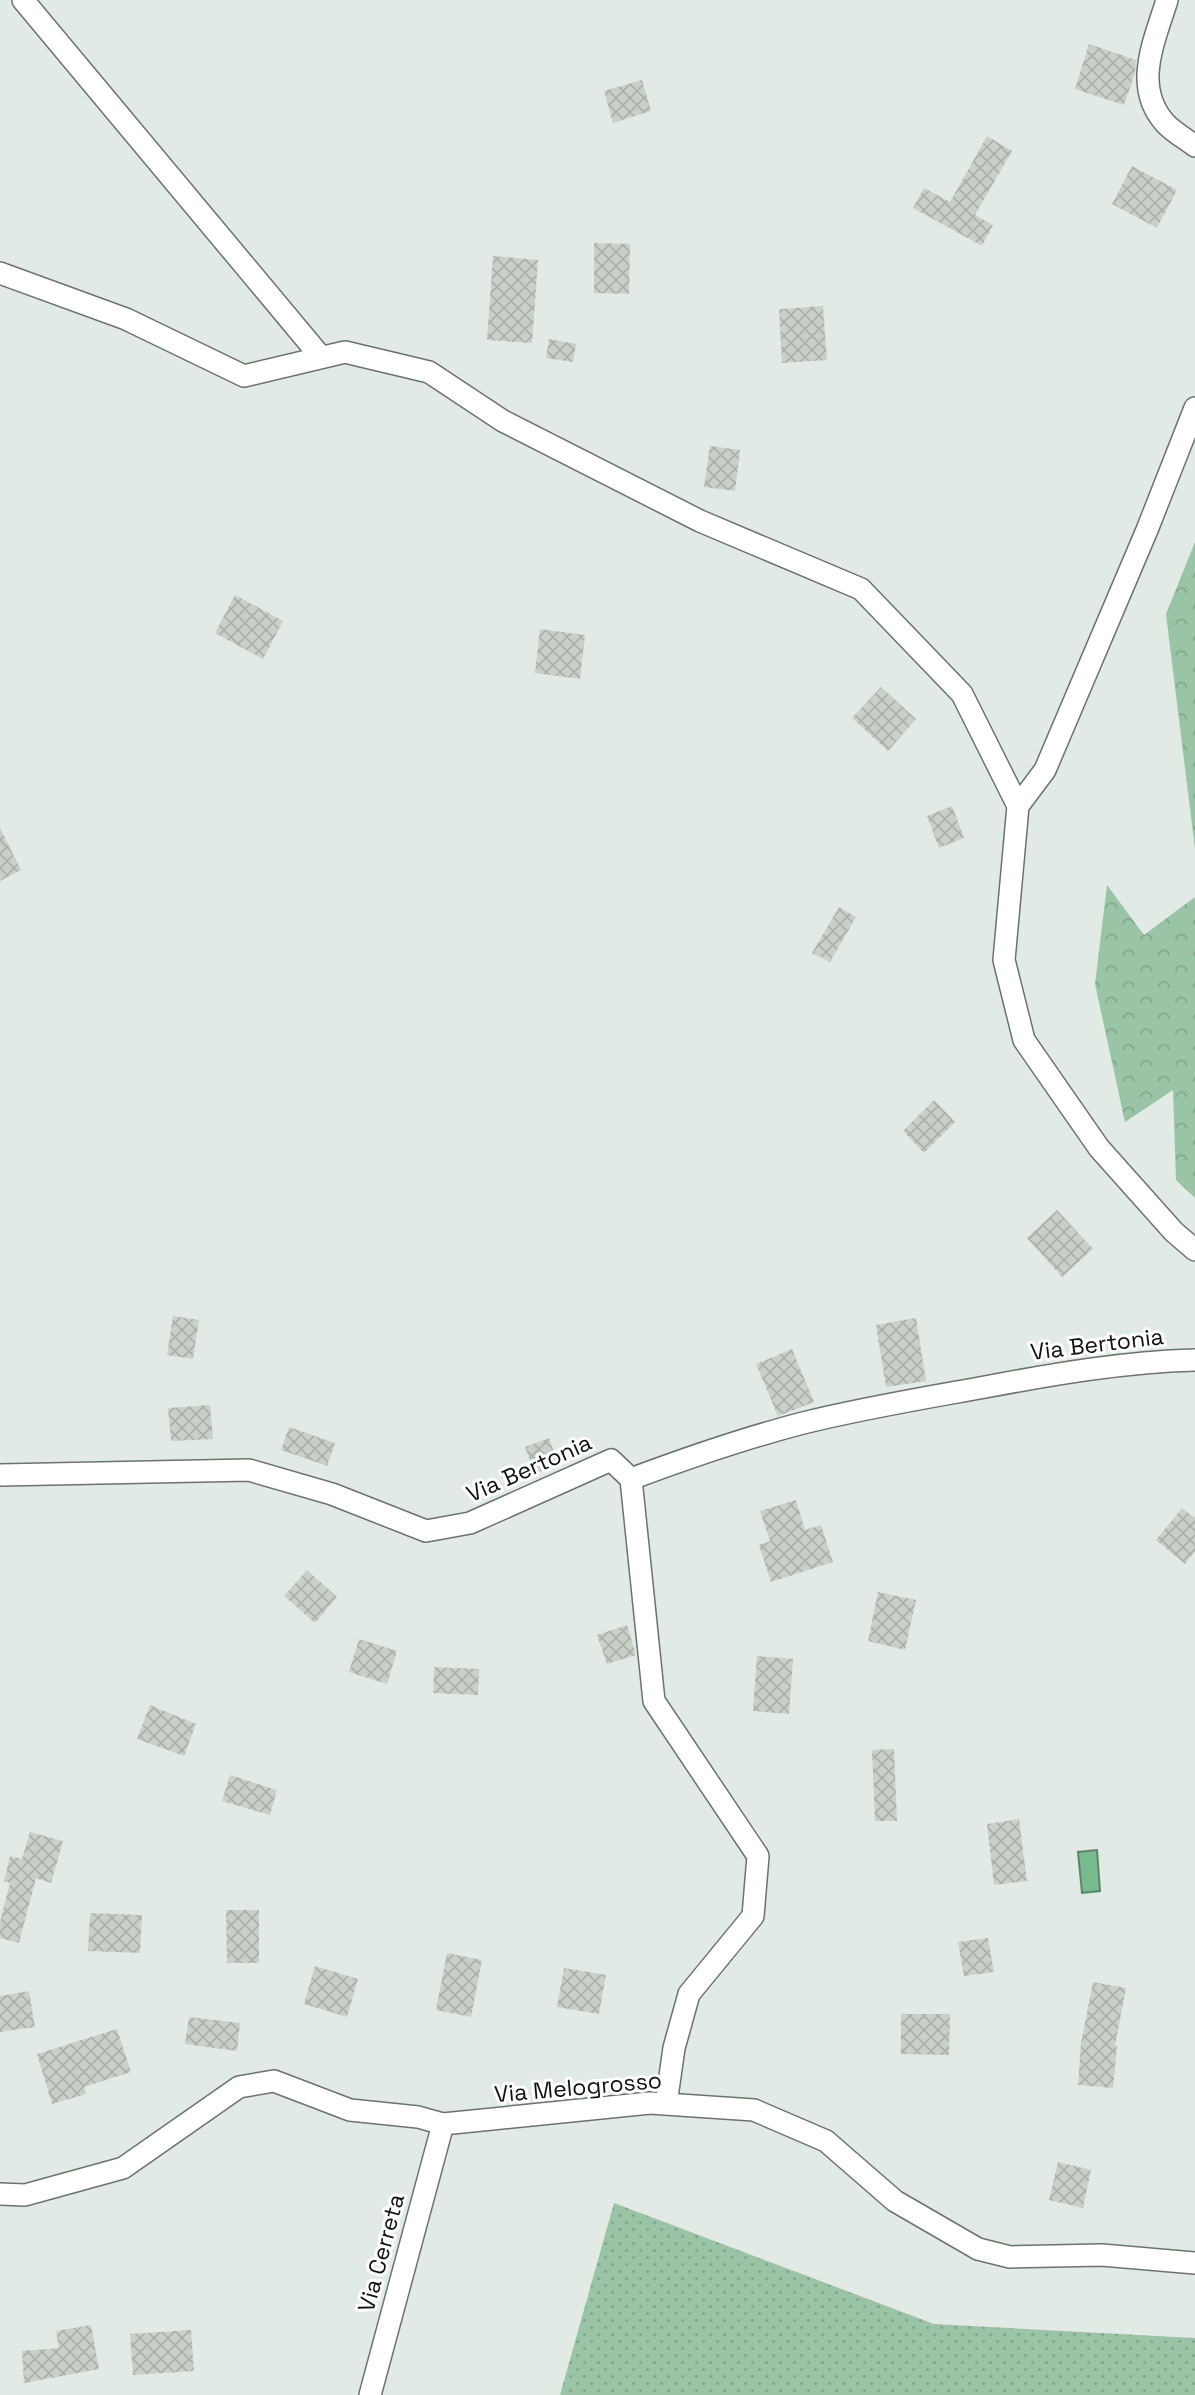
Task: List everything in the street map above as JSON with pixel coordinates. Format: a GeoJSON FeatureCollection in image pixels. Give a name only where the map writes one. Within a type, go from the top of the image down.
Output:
{"type":"FeatureCollection","features":[{"type":"Feature","properties":{"kind":"street"},"geometry":{"type":"LineString","coordinates":[[23,0],[321,357]]}},
{"type":"Feature","properties":{"kind":"street"},"geometry":{"type":"LineString","coordinates":[[1167,0],[1148,62],[1147,92],[1165,122],[1195,146]]}},
{"type":"Feature","properties":{"kind":"street"},"geometry":{"type":"LineString","coordinates":[[0,273],[126,319],[244,376],[345,352],[429,372],[503,421],[687,514],[861,589],[962,694],[1018,806]]}},
{"type":"Feature","properties":{"kind":"street"},"geometry":{"type":"LineString","coordinates":[[1195,408],[1147,530],[1045,770],[1018,806],[1009,879],[1004,960],[1024,1040],[1099,1148],[1174,1232],[1195,1250]]}},
{"type":"Feature","properties":{"kind":"street","name":"Via Bertonia"},"geometry":{"type":"LineString","coordinates":[[0,1475],[249,1470],[332,1494],[426,1531],[470,1523],[611,1460],[631,1479],[802,1423],[930,1396],[1063,1373],[1161,1361],[1195,1360]]}},
{"type":"Feature","properties":{"kind":"street"},"geometry":{"type":"LineString","coordinates":[[631,1479],[654,1701],[758,1856],[753,1916],[689,1994],[674,2048],[666,2104]]}},
{"type":"Feature","properties":{"kind":"street","name":"Via Melogrosso"},"geometry":{"type":"LineString","coordinates":[[0,2194],[25,2195],[123,2168],[239,2087],[274,2081],[350,2110],[418,2117],[443,2124],[650,2104],[754,2110],[825,2141],[895,2202],[978,2249],[1010,2258],[1102,2255],[1195,2263]]}},
{"type":"Feature","properties":{"kind":"street","name":"Via Cerreta"},"geometry":{"type":"LineString","coordinates":[[370,2395],[443,2124]]}},
{"type":"Feature","properties":{"kind":"green space"},"geometry":{"type":"Polygon","coordinates":[[[1195,542],[1195,849],[1166,614],[1195,542]]]}},
{"type":"Feature","properties":{"kind":"green space"},"geometry":{"type":"Polygon","coordinates":[[[1107,885],[1144,935],[1195,897],[1195,1198],[1176,1180],[1173,1090],[1125,1122],[1095,984],[1107,885]]]}},
{"type":"Feature","properties":{"kind":"green space"},"geometry":{"type":"Polygon","coordinates":[[[614,2203],[934,2324],[1195,2338],[1195,2395],[560,2395],[614,2203]]]}},
{"type":"Feature","properties":{"kind":"shaded area"},"geometry":{"type":"Polygon","coordinates":[[[1097,1850],[1100,1891],[1082,1893],[1078,1852],[1097,1850]]]}},
{"type":"Feature","properties":{"kind":"building"},"geometry":{"type":"Polygon","coordinates":[[[1089,44],[1136,60],[1135,73],[1124,105],[1075,89],[1089,44]]]}},
{"type":"Feature","properties":{"kind":"building"},"geometry":{"type":"Polygon","coordinates":[[[642,80],[651,111],[613,123],[604,91],[642,80]]]}},
{"type":"Feature","properties":{"kind":"building"},"geometry":{"type":"Polygon","coordinates":[[[987,136],[1012,151],[975,215],[993,225],[982,246],[913,208],[924,188],[950,202],[987,136]]]}},
{"type":"Feature","properties":{"kind":"building"},"geometry":{"type":"Polygon","coordinates":[[[1132,166],[1177,190],[1157,228],[1112,204],[1132,166]]]}},
{"type":"Feature","properties":{"kind":"building"},"geometry":{"type":"Polygon","coordinates":[[[594,243],[630,244],[629,294],[594,293],[594,243]]]}},
{"type":"Feature","properties":{"kind":"building"},"geometry":{"type":"Polygon","coordinates":[[[493,256],[538,260],[532,343],[487,340],[493,256]]]}},
{"type":"Feature","properties":{"kind":"building"},"geometry":{"type":"Polygon","coordinates":[[[823,306],[827,360],[782,363],[779,309],[823,306]]]}},
{"type":"Feature","properties":{"kind":"building"},"geometry":{"type":"Polygon","coordinates":[[[549,339],[576,344],[573,362],[546,358],[549,339]]]}},
{"type":"Feature","properties":{"kind":"building"},"geometry":{"type":"Polygon","coordinates":[[[710,446],[740,450],[735,491],[704,487],[710,446]]]}},
{"type":"Feature","properties":{"kind":"building"},"geometry":{"type":"Polygon","coordinates":[[[235,595],[283,621],[263,659],[215,633],[235,595]]]}},
{"type":"Feature","properties":{"kind":"building"},"geometry":{"type":"Polygon","coordinates":[[[540,629],[585,635],[580,679],[535,673],[540,629]]]}},
{"type":"Feature","properties":{"kind":"building"},"geometry":{"type":"Polygon","coordinates":[[[881,687],[916,719],[888,751],[852,718],[881,687]]]}},
{"type":"Feature","properties":{"kind":"building"},"geometry":{"type":"Polygon","coordinates":[[[952,806],[964,838],[939,848],[927,816],[952,806]]]}},
{"type":"Feature","properties":{"kind":"building"},"geometry":{"type":"Polygon","coordinates":[[[0,828],[21,870],[0,881],[0,828]]]}},
{"type":"Feature","properties":{"kind":"building"},"geometry":{"type":"Polygon","coordinates":[[[839,907],[856,917],[830,962],[812,953],[839,907]]]}},
{"type":"Feature","properties":{"kind":"building"},"geometry":{"type":"Polygon","coordinates":[[[934,1100],[955,1122],[924,1153],[903,1131],[934,1100]]]}},
{"type":"Feature","properties":{"kind":"building"},"geometry":{"type":"Polygon","coordinates":[[[1057,1210],[1093,1249],[1062,1277],[1027,1238],[1057,1210]]]}},
{"type":"Feature","properties":{"kind":"building"},"geometry":{"type":"Polygon","coordinates":[[[173,1316],[199,1320],[193,1359],[167,1355],[173,1316]]]}},
{"type":"Feature","properties":{"kind":"building"},"geometry":{"type":"Polygon","coordinates":[[[916,1318],[926,1381],[886,1387],[876,1325],[916,1318]]]}},
{"type":"Feature","properties":{"kind":"building"},"geometry":{"type":"Polygon","coordinates":[[[792,1349],[814,1402],[778,1416],[756,1364],[792,1349]]]}},
{"type":"Feature","properties":{"kind":"building"},"geometry":{"type":"Polygon","coordinates":[[[210,1405],[213,1439],[171,1441],[168,1408],[210,1405]]]}},
{"type":"Feature","properties":{"kind":"building"},"geometry":{"type":"Polygon","coordinates":[[[289,1427],[335,1443],[327,1466],[281,1450],[289,1427]]]}},
{"type":"Feature","properties":{"kind":"building"},"geometry":{"type":"Polygon","coordinates":[[[549,1438],[559,1465],[535,1474],[525,1447],[549,1438]]]}},
{"type":"Feature","properties":{"kind":"building"},"geometry":{"type":"Polygon","coordinates":[[[796,1500],[805,1530],[821,1525],[833,1562],[771,1582],[759,1545],[770,1541],[760,1511],[796,1500]]]}},
{"type":"Feature","properties":{"kind":"building"},"geometry":{"type":"Polygon","coordinates":[[[1182,1508],[1195,1518],[1195,1551],[1185,1564],[1156,1540],[1182,1508]]]}},
{"type":"Feature","properties":{"kind":"building"},"geometry":{"type":"Polygon","coordinates":[[[307,1570],[337,1597],[315,1623],[284,1596],[307,1570]]]}},
{"type":"Feature","properties":{"kind":"building"},"geometry":{"type":"Polygon","coordinates":[[[878,1592],[916,1600],[905,1650],[868,1641],[878,1592]]]}},
{"type":"Feature","properties":{"kind":"building"},"geometry":{"type":"Polygon","coordinates":[[[627,1625],[636,1655],[607,1664],[597,1635],[627,1625]]]}},
{"type":"Feature","properties":{"kind":"building"},"geometry":{"type":"Polygon","coordinates":[[[359,1639],[397,1651],[387,1684],[349,1672],[359,1639]]]}},
{"type":"Feature","properties":{"kind":"building"},"geometry":{"type":"Polygon","coordinates":[[[757,1656],[793,1659],[789,1714],[753,1711],[757,1656]]]}},
{"type":"Feature","properties":{"kind":"building"},"geometry":{"type":"Polygon","coordinates":[[[434,1667],[479,1669],[478,1695],[433,1693],[434,1667]]]}},
{"type":"Feature","properties":{"kind":"building"},"geometry":{"type":"Polygon","coordinates":[[[150,1705],[196,1724],[184,1756],[137,1739],[150,1705]]]}},
{"type":"Feature","properties":{"kind":"building"},"geometry":{"type":"Polygon","coordinates":[[[894,1749],[897,1821],[875,1821],[872,1750],[894,1749]]]}},
{"type":"Feature","properties":{"kind":"building"},"geometry":{"type":"Polygon","coordinates":[[[230,1775],[277,1790],[270,1815],[222,1801],[230,1775]]]}},
{"type":"Feature","properties":{"kind":"building"},"geometry":{"type":"Polygon","coordinates":[[[1019,1819],[1027,1881],[994,1885],[987,1824],[1019,1819]]]}},
{"type":"Feature","properties":{"kind":"building"},"geometry":{"type":"Polygon","coordinates":[[[30,1832],[63,1841],[51,1883],[36,1878],[19,1943],[0,1938],[0,1922],[10,1883],[4,1881],[10,1856],[22,1859],[30,1832]]]}},
{"type":"Feature","properties":{"kind":"building"},"geometry":{"type":"Polygon","coordinates":[[[226,1910],[259,1910],[259,1963],[227,1963],[226,1910]]]}},
{"type":"Feature","properties":{"kind":"building"},"geometry":{"type":"Polygon","coordinates":[[[90,1913],[142,1915],[140,1953],[88,1951],[90,1913]]]}},
{"type":"Feature","properties":{"kind":"building"},"geometry":{"type":"Polygon","coordinates":[[[988,1938],[994,1972],[964,1976],[958,1942],[988,1938]]]}},
{"type":"Feature","properties":{"kind":"building"},"geometry":{"type":"Polygon","coordinates":[[[447,1953],[482,1960],[471,2017],[436,2010],[447,1953]]]}},
{"type":"Feature","properties":{"kind":"building"},"geometry":{"type":"Polygon","coordinates":[[[315,1966],[358,1979],[347,2017],[304,2004],[315,1966]]]}},
{"type":"Feature","properties":{"kind":"building"},"geometry":{"type":"Polygon","coordinates":[[[564,1968],[606,1975],[599,2014],[557,2007],[564,1968]]]}},
{"type":"Feature","properties":{"kind":"building"},"geometry":{"type":"Polygon","coordinates":[[[1093,1982],[1126,1988],[1115,2046],[1113,2088],[1078,2085],[1081,2043],[1093,1982]]]}},
{"type":"Feature","properties":{"kind":"building"},"geometry":{"type":"Polygon","coordinates":[[[29,1991],[35,2027],[0,2032],[0,1996],[29,1991]]]}},
{"type":"Feature","properties":{"kind":"building"},"geometry":{"type":"Polygon","coordinates":[[[901,2014],[950,2014],[949,2055],[901,2054],[901,2014]]]}},
{"type":"Feature","properties":{"kind":"building"},"geometry":{"type":"Polygon","coordinates":[[[189,2017],[240,2023],[237,2051],[185,2044],[189,2017]]]}},
{"type":"Feature","properties":{"kind":"building"},"geometry":{"type":"Polygon","coordinates":[[[117,2029],[131,2072],[84,2087],[86,2094],[52,2104],[37,2054],[117,2029]]]}},
{"type":"Feature","properties":{"kind":"building"},"geometry":{"type":"Polygon","coordinates":[[[1058,2162],[1091,2170],[1083,2208],[1049,2200],[1058,2162]]]}},
{"type":"Feature","properties":{"kind":"building"},"geometry":{"type":"Polygon","coordinates":[[[91,2325],[99,2369],[24,2383],[22,2351],[59,2348],[56,2331],[91,2325]]]}},
{"type":"Feature","properties":{"kind":"building"},"geometry":{"type":"Polygon","coordinates":[[[191,2330],[194,2371],[133,2375],[130,2334],[191,2330]]]}}]}
